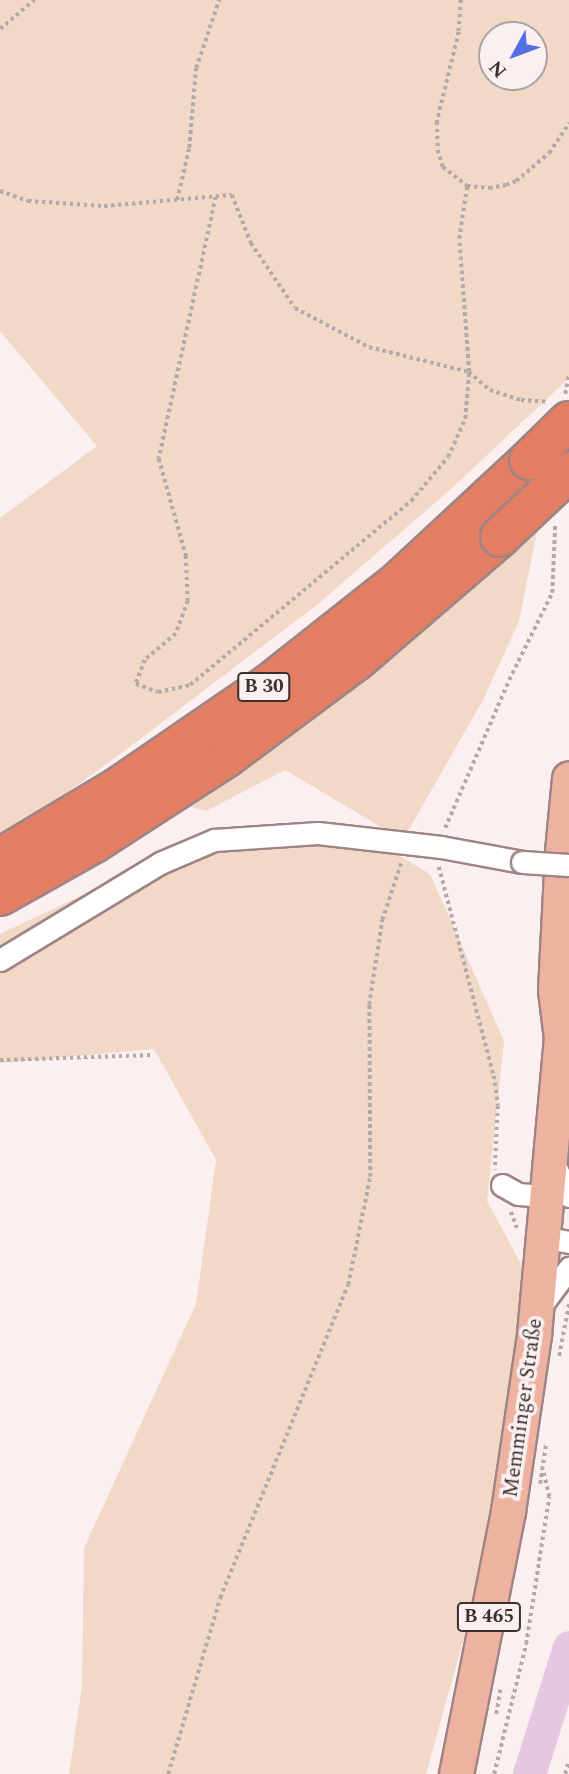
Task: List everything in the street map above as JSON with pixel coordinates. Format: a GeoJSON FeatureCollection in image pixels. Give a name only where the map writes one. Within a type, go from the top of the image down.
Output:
{"type":"FeatureCollection","features":[{"type":"Feature","properties":{"kind":"highway","name":"B 30"},"geometry":{"type":"LineString","coordinates":[[0,858],[117,788],[269,684],[400,580],[529,460],[567,407]]}},
{"type":"Feature","properties":{"kind":"highway","name":"B 30"},"geometry":{"type":"LineString","coordinates":[[0,896],[115,830],[238,749],[356,661],[500,537],[569,472]]}},
{"type":"Feature","properties":{"kind":"main road","name":"B 465"},"geometry":{"type":"LineString","coordinates":[[565,1026],[555,990],[562,851],[569,778]]}},
{"type":"Feature","properties":{"kind":"main road","name":"Memminger Straße"},"geometry":{"type":"LineString","coordinates":[[456,1774],[497,1577],[537,1311],[555,1240],[557,1196],[549,1149],[565,1026]]}},
{"type":"Feature","properties":{"kind":"street"},"geometry":{"type":"LineString","coordinates":[[0,960],[160,863],[215,840],[318,833],[441,847],[522,862],[569,865]]}},
{"type":"Feature","properties":{"kind":"street"},"geometry":{"type":"LineString","coordinates":[[502,1185],[518,1194],[557,1196]]}},
{"type":"Feature","properties":{"kind":"street"},"geometry":{"type":"LineString","coordinates":[[537,1311],[569,1268]]}},
{"type":"Feature","properties":{"kind":"path"},"geometry":{"type":"LineString","coordinates":[[0,29],[34,0]]}},
{"type":"Feature","properties":{"kind":"path"},"geometry":{"type":"LineString","coordinates":[[177,201],[189,148],[196,68],[219,0]]}},
{"type":"Feature","properties":{"kind":"path"},"geometry":{"type":"LineString","coordinates":[[461,0],[459,32],[439,108],[437,137],[443,167],[467,186],[489,188],[516,181],[549,153],[569,123]]}},
{"type":"Feature","properties":{"kind":"path"},"geometry":{"type":"LineString","coordinates":[[216,197],[159,459],[186,556],[188,601],[176,634],[145,660],[136,684],[158,692],[190,685],[411,501],[448,457],[465,419],[469,372],[459,239],[467,186]]}},
{"type":"Feature","properties":{"kind":"path"},"geometry":{"type":"LineString","coordinates":[[0,191],[28,201],[104,206],[232,195],[251,243],[295,307],[369,347],[469,372],[490,390],[522,400],[567,407]]}},
{"type":"Feature","properties":{"kind":"path"},"geometry":{"type":"LineString","coordinates":[[502,1185],[494,1172],[498,1107],[494,1076],[439,870],[446,824],[509,680],[552,593],[555,512]]}},
{"type":"Feature","properties":{"kind":"path"},"geometry":{"type":"LineString","coordinates":[[168,1774],[220,1598],[348,1285],[370,1177],[369,1005],[382,920],[407,845]]}},
{"type":"Feature","properties":{"kind":"path"},"geometry":{"type":"LineString","coordinates":[[0,1059],[153,1055]]}},
{"type":"Feature","properties":{"kind":"path"},"geometry":{"type":"LineString","coordinates":[[557,1368],[569,1303]]}},
{"type":"Feature","properties":{"kind":"path"},"geometry":{"type":"LineString","coordinates":[[494,1774],[526,1644],[549,1497],[543,1470],[547,1438]]}},
{"type":"Feature","properties":{"kind":"path"},"geometry":{"type":"LineString","coordinates":[[565,1774],[569,1761]]}},
{"type":"Feature","properties":{"kind":"shaded area"},"geometry":{"type":"Polygon","coordinates":[[[0,0],[569,0],[569,378],[452,488],[318,604],[127,749],[27,822],[0,837],[0,518],[97,446],[0,331],[0,0]]]}},
{"type":"Feature","properties":{"kind":"shaded area"},"geometry":{"type":"Polygon","coordinates":[[[537,531],[519,621],[483,700],[403,840],[285,770],[206,811],[185,805],[537,531]]]}},
{"type":"Feature","properties":{"kind":"shaded area"},"geometry":{"type":"Polygon","coordinates":[[[239,843],[388,849],[430,874],[504,1041],[487,1201],[526,1273],[494,1529],[426,1774],[69,1774],[82,1686],[84,1548],[196,1304],[216,1160],[154,1049],[0,1063],[0,934],[119,878],[239,843]]]}},
{"type":"Feature","properties":{"kind":"waterway"},"geometry":{"type":"LineString","coordinates":[[529,1774],[569,1647]]}}]}
